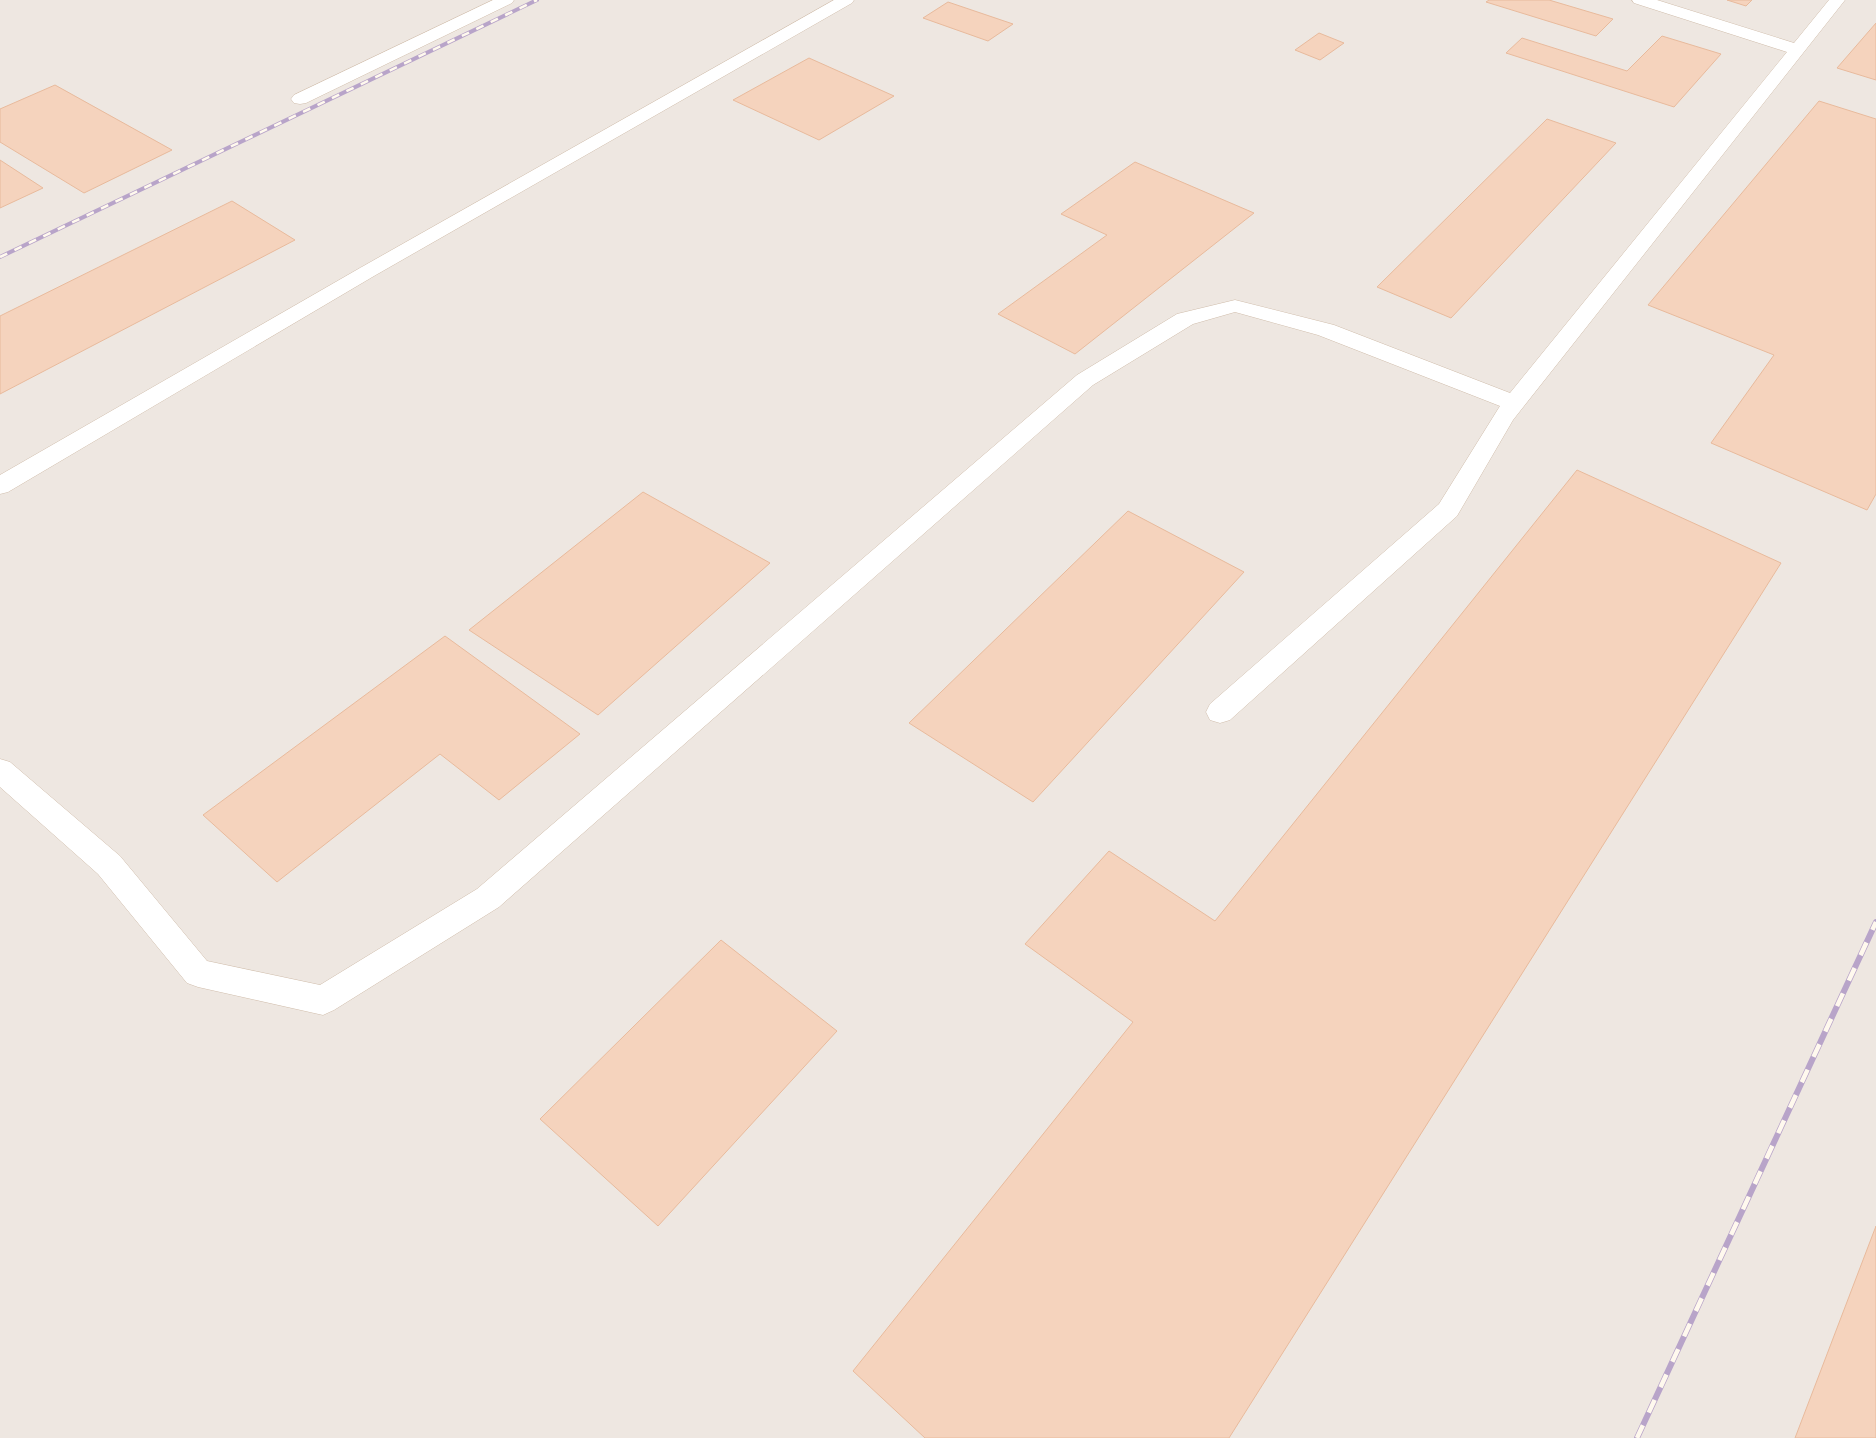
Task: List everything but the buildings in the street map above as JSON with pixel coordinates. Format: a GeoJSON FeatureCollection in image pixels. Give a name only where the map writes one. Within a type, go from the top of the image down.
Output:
{"type":"FeatureCollection","features":[{"type":"Feature","properties":{"kind":"lane"},"geometry":{"type":"LineString","coordinates":[[300,99],[506,0]]}},
{"type":"Feature","properties":{"kind":"lane"},"geometry":{"type":"LineString","coordinates":[[0,486],[358,277],[846,0]]}},
{"type":"Feature","properties":{"kind":"lane"},"geometry":{"type":"LineString","coordinates":[[1640,0],[1798,50]]}},
{"type":"Feature","properties":{"kind":"lane"},"geometry":{"type":"LineString","coordinates":[[1220,712],[1448,510],[1504,416],[1837,0]]}},
{"type":"Feature","properties":{"kind":"lane"},"geometry":{"type":"LineString","coordinates":[[0,770],[109,865],[198,973],[323,1000],[488,898],[1086,380],[1185,319],[1235,306],[1326,330],[1514,404]]}},
{"type":"Feature","properties":{"kind":"shaded area"},"geometry":{"type":"Polygon","coordinates":[[[0,0],[1876,0],[1876,1438],[0,1438],[0,0]]]}},
{"type":"Feature","properties":{"kind":"railway"},"geometry":{"type":"LineString","coordinates":[[0,257],[537,0]]}},
{"type":"Feature","properties":{"kind":"railway"},"geometry":{"type":"LineString","coordinates":[[1637,1438],[1876,922]]}}]}
